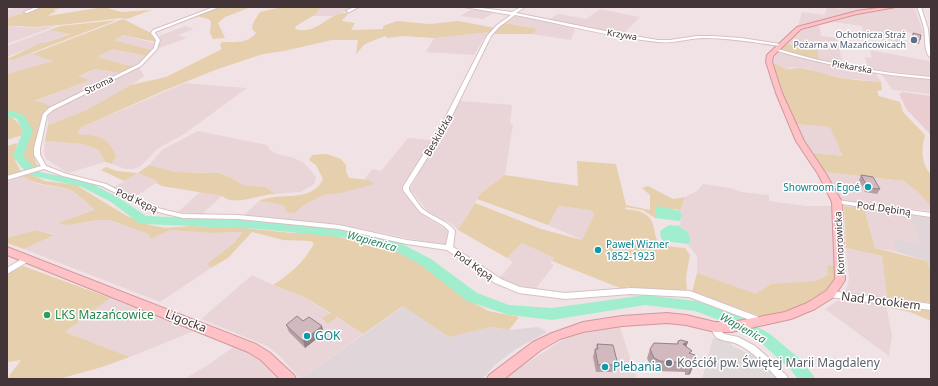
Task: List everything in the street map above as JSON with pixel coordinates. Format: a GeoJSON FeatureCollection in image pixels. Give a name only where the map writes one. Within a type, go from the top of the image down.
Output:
{"type":"FeatureCollection","features":[{"type":"Feature","properties":{"kind":"street"},"geometry":{"type":"LineString","coordinates":[[26,12],[38,7]]}},
{"type":"Feature","properties":{"kind":"street","name":"Stroma"},"geometry":{"type":"LineString","coordinates":[[44,167],[37,155],[45,114],[51,109],[140,65],[156,48],[158,40],[153,33],[154,31],[217,7]]}},
{"type":"Feature","properties":{"kind":"street"},"geometry":{"type":"LineString","coordinates":[[348,11],[357,7]]}},
{"type":"Feature","properties":{"kind":"street","name":"Krzywa"},"geometry":{"type":"LineString","coordinates":[[466,7],[513,14],[590,30],[657,41],[677,42],[705,37],[777,47]]}},
{"type":"Feature","properties":{"kind":"street"},"geometry":{"type":"LineString","coordinates":[[513,14],[523,7]]}},
{"type":"Feature","properties":{"kind":"street"},"geometry":{"type":"LineString","coordinates":[[777,47],[793,32],[804,26],[857,13],[894,7]]}},
{"type":"Feature","properties":{"kind":"street"},"geometry":{"type":"LineString","coordinates":[[919,7],[926,29],[928,50],[931,57]]}},
{"type":"Feature","properties":{"kind":"street","name":"Beskidzka"},"geometry":{"type":"LineString","coordinates":[[449,248],[452,231],[450,227],[422,211],[406,190],[406,187],[444,126],[489,36],[498,26],[513,14]]}},
{"type":"Feature","properties":{"kind":"street"},"geometry":{"type":"LineString","coordinates":[[926,29],[931,30]]}},
{"type":"Feature","properties":{"kind":"street","name":"Piekarska"},"geometry":{"type":"LineString","coordinates":[[777,47],[799,57],[877,72],[931,78]]}},
{"type":"Feature","properties":{"kind":"street","name":"Komorowicka"},"geometry":{"type":"LineString","coordinates":[[494,379],[537,346],[556,336],[583,327],[630,320],[667,318],[686,320],[715,327],[732,327],[759,323],[788,316],[812,306],[830,294],[840,280],[837,202],[822,174],[800,141],[779,93],[769,62],[770,55],[777,47]]}},
{"type":"Feature","properties":{"kind":"street"},"geometry":{"type":"LineString","coordinates":[[7,178],[44,167]]}},
{"type":"Feature","properties":{"kind":"street","name":"Pod Kępą"},"geometry":{"type":"LineString","coordinates":[[44,167],[66,175],[104,185],[146,206],[182,216],[238,217],[338,227],[407,242],[449,248],[498,281],[519,290],[537,294],[565,296],[631,291],[690,294],[759,323]]}},
{"type":"Feature","properties":{"kind":"street","name":"Pod Dębiną"},"geometry":{"type":"LineString","coordinates":[[837,202],[931,215]]}},
{"type":"Feature","properties":{"kind":"street","name":"Ligocka"},"geometry":{"type":"LineString","coordinates":[[7,251],[252,348],[265,356],[289,379]]}},
{"type":"Feature","properties":{"kind":"street"},"geometry":{"type":"LineString","coordinates":[[7,271],[26,259]]}},
{"type":"Feature","properties":{"kind":"street","name":"Nad Potokiem"},"geometry":{"type":"LineString","coordinates":[[830,294],[931,307]]}},
{"type":"Feature","properties":{"kind":"street"},"geometry":{"type":"LineString","coordinates":[[715,327],[719,336],[738,340],[753,349],[784,379]]}},
{"type":"Feature","properties":{"kind":"shaded area"},"geometry":{"type":"Polygon","coordinates":[[[16,7],[42,7],[7,18],[7,10],[16,7]]]}},
{"type":"Feature","properties":{"kind":"shaded area"},"geometry":{"type":"Polygon","coordinates":[[[42,7],[64,7],[53,10],[56,11],[47,16],[104,7],[121,12],[151,10],[127,19],[121,18],[35,27],[7,27],[7,18],[42,7]]]}},
{"type":"Feature","properties":{"kind":"shaded area"},"geometry":{"type":"Polygon","coordinates":[[[219,7],[251,7],[225,17],[218,23],[225,38],[213,39],[210,33],[211,22],[209,19],[196,16],[219,7]]]}},
{"type":"Feature","properties":{"kind":"shaded area"},"geometry":{"type":"Polygon","coordinates":[[[282,7],[321,7],[316,14],[296,26],[295,29],[303,30],[311,29],[342,13],[349,13],[342,21],[355,23],[351,30],[383,29],[383,26],[397,21],[429,24],[459,21],[495,28],[491,32],[434,38],[402,36],[388,38],[385,36],[365,44],[356,54],[358,40],[332,40],[284,51],[263,54],[215,70],[163,91],[80,128],[77,134],[96,136],[105,140],[109,144],[116,156],[112,164],[105,162],[99,150],[83,144],[45,141],[48,125],[87,110],[131,85],[166,77],[222,49],[220,45],[222,42],[240,42],[253,37],[256,33],[252,29],[253,23],[260,12],[282,7]]]}},
{"type":"Feature","properties":{"kind":"shaded area"},"geometry":{"type":"Polygon","coordinates":[[[321,7],[355,7],[334,16],[311,16],[316,14],[321,7]]]}},
{"type":"Feature","properties":{"kind":"shaded area"},"geometry":{"type":"Polygon","coordinates":[[[827,7],[843,9],[843,7],[879,8],[798,26],[802,12],[825,15],[827,7]]]}},
{"type":"Feature","properties":{"kind":"shaded area"},"geometry":{"type":"Polygon","coordinates":[[[902,7],[914,7],[924,34],[904,32],[904,43],[865,37],[862,26],[833,22],[861,14],[902,7]]]}},
{"type":"Feature","properties":{"kind":"shaded area"},"geometry":{"type":"Polygon","coordinates":[[[474,8],[495,12],[483,19],[460,16],[474,8]]]}},
{"type":"Feature","properties":{"kind":"shaded area"},"geometry":{"type":"Polygon","coordinates":[[[600,9],[640,17],[623,34],[548,20],[558,14],[586,19],[600,9]]]}},
{"type":"Feature","properties":{"kind":"shaded area"},"geometry":{"type":"Polygon","coordinates":[[[514,15],[575,29],[571,40],[532,34],[536,29],[504,23],[514,15]]]}},
{"type":"Feature","properties":{"kind":"shaded area"},"geometry":{"type":"Polygon","coordinates":[[[123,19],[151,33],[155,36],[156,42],[123,35],[114,40],[152,50],[146,56],[113,49],[97,57],[134,67],[122,73],[95,69],[78,76],[90,80],[34,101],[44,103],[52,107],[43,114],[34,147],[35,159],[38,166],[33,168],[21,155],[30,130],[23,115],[7,111],[7,74],[53,61],[32,54],[123,19]]]}},
{"type":"Feature","properties":{"kind":"shaded area"},"geometry":{"type":"Polygon","coordinates":[[[117,20],[13,60],[7,59],[41,43],[70,34],[49,30],[61,26],[117,20]]]}},
{"type":"Feature","properties":{"kind":"shaded area"},"geometry":{"type":"Polygon","coordinates":[[[504,23],[537,29],[532,34],[493,34],[504,23]]]}},
{"type":"Feature","properties":{"kind":"shaded area"},"geometry":{"type":"Polygon","coordinates":[[[816,25],[820,27],[821,36],[837,38],[843,65],[818,60],[785,44],[798,31],[816,25]]]}},
{"type":"Feature","properties":{"kind":"shaded area"},"geometry":{"type":"Polygon","coordinates":[[[12,26],[30,28],[56,26],[7,44],[7,28],[12,26]]]}},
{"type":"Feature","properties":{"kind":"shaded area"},"geometry":{"type":"Polygon","coordinates":[[[185,26],[194,29],[178,35],[187,38],[157,49],[160,41],[159,36],[185,26]]]}},
{"type":"Feature","properties":{"kind":"shaded area"},"geometry":{"type":"Polygon","coordinates":[[[49,30],[71,33],[7,57],[7,46],[49,30]]]}},
{"type":"Feature","properties":{"kind":"shaded area"},"geometry":{"type":"Polygon","coordinates":[[[491,32],[485,37],[474,55],[426,52],[434,38],[491,32]]]}},
{"type":"Feature","properties":{"kind":"shaded area"},"geometry":{"type":"Polygon","coordinates":[[[123,35],[155,43],[154,47],[152,50],[114,40],[123,35]]]}},
{"type":"Feature","properties":{"kind":"shaded area"},"geometry":{"type":"Polygon","coordinates":[[[785,44],[818,49],[818,60],[778,49],[785,44]]]}},
{"type":"Feature","properties":{"kind":"shaded area"},"geometry":{"type":"Polygon","coordinates":[[[113,49],[146,56],[134,67],[96,57],[113,49]]]}},
{"type":"Feature","properties":{"kind":"shaded area"},"geometry":{"type":"Polygon","coordinates":[[[870,50],[930,61],[931,76],[869,69],[865,57],[872,58],[870,50]]]}},
{"type":"Feature","properties":{"kind":"shaded area"},"geometry":{"type":"Polygon","coordinates":[[[777,51],[800,58],[875,72],[881,82],[843,78],[818,73],[809,69],[792,67],[787,70],[772,62],[777,51]]]}},
{"type":"Feature","properties":{"kind":"shaded area"},"geometry":{"type":"Polygon","coordinates":[[[31,53],[54,61],[7,74],[7,59],[13,60],[31,53]]]}},
{"type":"Feature","properties":{"kind":"shaded area"},"geometry":{"type":"Polygon","coordinates":[[[772,62],[787,70],[799,68],[841,78],[881,82],[882,90],[877,91],[879,96],[900,102],[903,112],[925,135],[923,156],[925,166],[931,175],[931,207],[920,194],[904,181],[825,172],[813,153],[843,156],[830,127],[796,124],[787,105],[772,62]]]}},
{"type":"Feature","properties":{"kind":"shaded area"},"geometry":{"type":"Polygon","coordinates":[[[139,67],[144,76],[126,89],[87,110],[48,125],[48,114],[53,109],[139,67]]]}},
{"type":"Feature","properties":{"kind":"shaded area"},"geometry":{"type":"Polygon","coordinates":[[[95,69],[122,73],[52,107],[44,103],[32,102],[89,80],[77,76],[95,69]]]}},
{"type":"Feature","properties":{"kind":"shaded area"},"geometry":{"type":"Polygon","coordinates":[[[881,73],[931,79],[931,94],[892,90],[881,73]]]}},
{"type":"Feature","properties":{"kind":"shaded area"},"geometry":{"type":"Polygon","coordinates":[[[185,83],[247,88],[184,134],[157,149],[141,166],[134,169],[125,169],[112,164],[116,156],[77,134],[80,128],[185,83]]]}},
{"type":"Feature","properties":{"kind":"shaded area"},"geometry":{"type":"Polygon","coordinates":[[[903,92],[931,96],[931,135],[907,110],[899,94],[903,92]]]}},
{"type":"Feature","properties":{"kind":"shaded area"},"geometry":{"type":"Polygon","coordinates":[[[459,101],[512,105],[510,123],[513,124],[505,175],[481,193],[458,230],[452,224],[429,213],[410,189],[459,101]]]}},
{"type":"Feature","properties":{"kind":"shaded area"},"geometry":{"type":"Polygon","coordinates":[[[7,115],[13,118],[22,128],[23,135],[7,140],[7,115]]]}},
{"type":"Feature","properties":{"kind":"shaded area"},"geometry":{"type":"Polygon","coordinates":[[[796,124],[830,127],[844,156],[813,153],[796,124]]]}},
{"type":"Feature","properties":{"kind":"shaded area"},"geometry":{"type":"Polygon","coordinates":[[[198,131],[267,145],[270,150],[277,154],[294,158],[304,163],[316,178],[314,184],[301,192],[275,194],[266,187],[243,185],[232,178],[207,172],[176,172],[149,165],[162,150],[198,131]]]}},
{"type":"Feature","properties":{"kind":"shaded area"},"geometry":{"type":"Polygon","coordinates":[[[408,138],[432,140],[404,184],[403,190],[420,213],[449,231],[446,246],[348,226],[243,216],[259,201],[283,205],[296,212],[304,205],[323,195],[341,193],[355,188],[369,180],[364,180],[372,169],[381,171],[408,138]]]}},
{"type":"Feature","properties":{"kind":"shaded area"},"geometry":{"type":"Polygon","coordinates":[[[45,141],[83,144],[99,150],[105,162],[68,173],[46,159],[44,152],[45,141]]]}},
{"type":"Feature","properties":{"kind":"shaded area"},"geometry":{"type":"Polygon","coordinates":[[[17,143],[15,160],[21,172],[7,177],[7,146],[17,143]]]}},
{"type":"Feature","properties":{"kind":"shaded area"},"geometry":{"type":"Polygon","coordinates":[[[327,154],[341,159],[346,165],[346,171],[349,178],[369,180],[374,184],[341,193],[323,195],[304,205],[296,212],[288,213],[283,205],[259,201],[267,198],[294,196],[311,192],[318,187],[323,179],[316,165],[309,160],[312,155],[327,154]]]}},
{"type":"Feature","properties":{"kind":"shaded area"},"geometry":{"type":"Polygon","coordinates":[[[577,161],[616,164],[626,205],[650,210],[650,195],[642,188],[648,186],[673,199],[685,197],[680,211],[676,209],[655,209],[655,218],[643,210],[626,207],[625,209],[639,211],[648,216],[653,225],[656,238],[661,244],[685,248],[690,255],[686,278],[687,291],[632,289],[627,286],[625,290],[552,261],[554,258],[522,243],[507,258],[458,230],[475,203],[541,229],[582,240],[594,215],[591,210],[559,206],[548,225],[477,199],[481,193],[505,175],[578,186],[577,161]]]}},
{"type":"Feature","properties":{"kind":"shaded area"},"geometry":{"type":"Polygon","coordinates":[[[149,165],[176,172],[218,173],[232,178],[243,185],[266,187],[275,194],[233,200],[222,196],[162,186],[156,183],[158,181],[138,173],[149,165]]]}},
{"type":"Feature","properties":{"kind":"shaded area"},"geometry":{"type":"Polygon","coordinates":[[[106,167],[116,171],[138,173],[124,181],[101,170],[106,167]]]}},
{"type":"Feature","properties":{"kind":"shaded area"},"geometry":{"type":"Polygon","coordinates":[[[825,172],[904,181],[920,194],[931,207],[931,211],[842,201],[825,172]]]}},
{"type":"Feature","properties":{"kind":"shaded area"},"geometry":{"type":"Polygon","coordinates":[[[138,173],[159,181],[135,197],[114,187],[138,173]]]}},
{"type":"Feature","properties":{"kind":"shaded area"},"geometry":{"type":"Polygon","coordinates":[[[30,174],[45,181],[76,185],[125,215],[149,225],[166,228],[192,226],[244,228],[291,233],[319,233],[384,246],[413,259],[438,275],[465,298],[488,311],[519,317],[509,330],[491,327],[449,337],[403,306],[363,334],[337,317],[328,324],[322,318],[331,313],[304,297],[273,285],[291,272],[301,262],[314,244],[311,241],[283,240],[252,232],[228,258],[211,268],[207,264],[234,243],[243,232],[211,233],[170,230],[151,239],[148,234],[110,220],[97,220],[69,225],[58,223],[95,210],[73,192],[65,188],[39,183],[23,176],[30,174]]]}},
{"type":"Feature","properties":{"kind":"shaded area"},"geometry":{"type":"Polygon","coordinates":[[[23,176],[38,184],[65,188],[80,196],[96,211],[59,223],[69,225],[97,220],[110,220],[148,234],[151,239],[170,230],[211,233],[244,232],[234,243],[207,264],[211,268],[160,302],[24,249],[54,234],[36,230],[7,238],[7,182],[23,176]]]}},
{"type":"Feature","properties":{"kind":"shaded area"},"geometry":{"type":"Polygon","coordinates":[[[703,184],[731,188],[741,192],[769,195],[769,201],[807,206],[834,206],[838,265],[828,275],[816,282],[771,284],[756,295],[697,273],[697,256],[687,244],[691,242],[688,232],[679,226],[682,215],[680,211],[685,197],[697,191],[703,184]]]}},
{"type":"Feature","properties":{"kind":"shaded area"},"geometry":{"type":"Polygon","coordinates":[[[200,192],[222,196],[202,214],[178,212],[200,192]]]}},
{"type":"Feature","properties":{"kind":"shaded area"},"geometry":{"type":"Polygon","coordinates":[[[559,206],[591,210],[594,215],[582,240],[548,225],[559,206]]]}},
{"type":"Feature","properties":{"kind":"shaded area"},"geometry":{"type":"Polygon","coordinates":[[[658,206],[680,211],[682,215],[680,221],[655,218],[655,209],[658,206]]]}},
{"type":"Feature","properties":{"kind":"shaded area"},"geometry":{"type":"Polygon","coordinates":[[[844,206],[864,208],[875,248],[927,261],[931,272],[931,303],[887,297],[882,256],[846,248],[844,206]]]}},
{"type":"Feature","properties":{"kind":"shaded area"},"geometry":{"type":"Polygon","coordinates":[[[864,208],[909,214],[923,244],[894,238],[897,252],[875,248],[864,208]]]}},
{"type":"Feature","properties":{"kind":"shaded area"},"geometry":{"type":"Polygon","coordinates":[[[909,214],[931,218],[931,272],[927,261],[897,252],[893,238],[922,244],[909,214]]]}},
{"type":"Feature","properties":{"kind":"shaded area"},"geometry":{"type":"Polygon","coordinates":[[[669,225],[679,226],[688,232],[691,242],[687,244],[663,241],[660,231],[669,225]]]}},
{"type":"Feature","properties":{"kind":"shaded area"},"geometry":{"type":"Polygon","coordinates":[[[36,230],[54,235],[24,249],[7,243],[7,238],[36,230]]]}},
{"type":"Feature","properties":{"kind":"shaded area"},"geometry":{"type":"Polygon","coordinates":[[[522,243],[554,258],[550,262],[554,265],[534,291],[499,278],[513,262],[507,258],[522,243]]]}},
{"type":"Feature","properties":{"kind":"shaded area"},"geometry":{"type":"Polygon","coordinates":[[[846,248],[882,256],[887,297],[845,292],[849,280],[846,248]]]}},
{"type":"Feature","properties":{"kind":"shaded area"},"geometry":{"type":"Polygon","coordinates":[[[838,265],[837,277],[825,293],[785,314],[765,318],[692,292],[697,273],[756,294],[771,284],[816,281],[828,275],[827,266],[838,265]]]}},
{"type":"Feature","properties":{"kind":"shaded area","name":"LKS Mazańcowice"},"geometry":{"type":"Polygon","coordinates":[[[23,266],[110,298],[65,332],[130,357],[102,367],[59,379],[7,379],[21,360],[7,362],[7,274],[23,266]]]}},
{"type":"Feature","properties":{"kind":"shaded area"},"geometry":{"type":"Polygon","coordinates":[[[252,275],[304,297],[363,334],[300,379],[280,356],[267,346],[201,319],[252,275]]]}},
{"type":"Feature","properties":{"kind":"shaded area"},"geometry":{"type":"Polygon","coordinates":[[[110,298],[194,331],[130,357],[65,332],[110,298]]]}},
{"type":"Feature","properties":{"kind":"shaded area"},"geometry":{"type":"Polygon","coordinates":[[[856,300],[886,305],[892,336],[889,356],[825,309],[837,301],[856,300]]]}},
{"type":"Feature","properties":{"kind":"shaded area"},"geometry":{"type":"Polygon","coordinates":[[[886,305],[931,310],[931,321],[910,312],[886,307],[886,305]]]}},
{"type":"Feature","properties":{"kind":"shaded area"},"geometry":{"type":"Polygon","coordinates":[[[404,306],[449,337],[491,327],[509,330],[538,327],[547,332],[516,349],[496,364],[482,379],[300,379],[404,306]]]}},
{"type":"Feature","properties":{"kind":"shaded area"},"geometry":{"type":"Polygon","coordinates":[[[620,327],[637,379],[506,379],[514,371],[567,337],[585,332],[620,327]]]}},
{"type":"Feature","properties":{"kind":"shaded area"},"geometry":{"type":"Polygon","coordinates":[[[713,338],[731,342],[732,346],[757,357],[779,379],[702,379],[713,338]]]}},
{"type":"Feature","properties":{"kind":"shaded area"},"geometry":{"type":"Polygon","coordinates":[[[236,345],[262,359],[279,378],[184,379],[208,365],[236,345]]]}},
{"type":"Feature","properties":{"kind":"building"},"geometry":{"type":"Polygon","coordinates":[[[913,33],[921,35],[920,40],[913,39],[913,33]]]}},
{"type":"Feature","properties":{"kind":"building"},"geometry":{"type":"Polygon","coordinates":[[[861,175],[873,177],[880,189],[868,188],[861,175]]]}},
{"type":"Feature","properties":{"kind":"building"},"geometry":{"type":"Polygon","coordinates":[[[297,316],[303,321],[309,317],[322,326],[303,341],[286,325],[297,316]]]}},
{"type":"Feature","properties":{"kind":"building"},"geometry":{"type":"Polygon","coordinates":[[[681,340],[688,342],[683,344],[692,351],[689,353],[695,355],[694,364],[688,365],[689,363],[660,361],[654,358],[650,349],[654,343],[678,344],[678,341],[681,340]]]}},
{"type":"Feature","properties":{"kind":"building"},"geometry":{"type":"Polygon","coordinates":[[[597,344],[613,345],[618,365],[598,365],[595,349],[598,349],[597,344]]]}},
{"type":"Feature","properties":{"kind":"waterway","name":"Wapienica"},"geometry":{"type":"LineString","coordinates":[[7,113],[21,117],[28,131],[18,156],[26,166],[37,174],[85,184],[115,200],[143,220],[260,225],[349,234],[396,246],[426,262],[472,297],[509,310],[552,314],[645,300],[696,306],[727,317],[765,338],[795,364],[808,379]]}},
{"type":"Feature","properties":{"kind":"place","name":"Ochotnicza Straż Pożarna w Mazańcowicach"},"geometry":{"type":"Point","coordinates":[914,40]}},
{"type":"Feature","properties":{"kind":"place","name":"Showroom Egoé"},"geometry":{"type":"Point","coordinates":[868,187]}},
{"type":"Feature","properties":{"kind":"place","name":"Paweł Wizner 1852-1923"},"geometry":{"type":"Point","coordinates":[598,250]}},
{"type":"Feature","properties":{"kind":"place","name":"LKS Mazańcowice"},"geometry":{"type":"Point","coordinates":[47,315]}},
{"type":"Feature","properties":{"kind":"place","name":"GOK"},"geometry":{"type":"Point","coordinates":[307,336]}},
{"type":"Feature","properties":{"kind":"place","name":"Kościół pw. Świętej Marii Magdaleny"},"geometry":{"type":"Point","coordinates":[669,363]}},
{"type":"Feature","properties":{"kind":"place","name":"Plebania"},"geometry":{"type":"Point","coordinates":[605,367]}}]}
